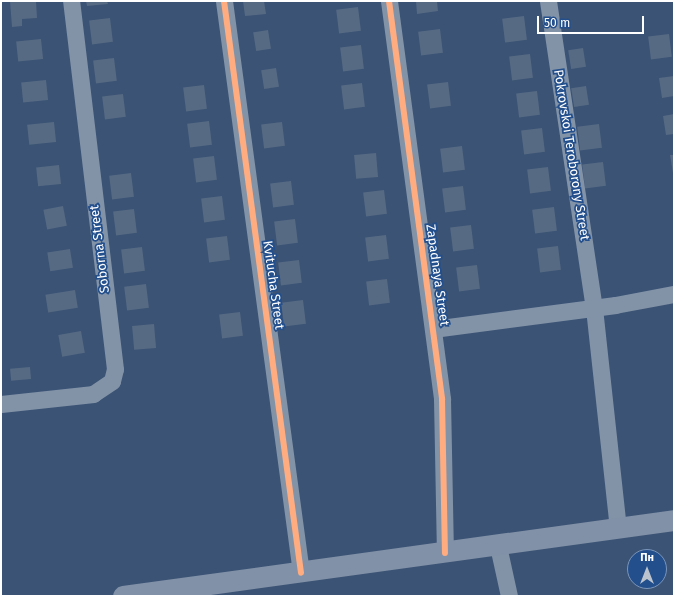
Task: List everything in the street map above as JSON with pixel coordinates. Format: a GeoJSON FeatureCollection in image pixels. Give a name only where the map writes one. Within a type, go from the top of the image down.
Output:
{"type":"FeatureCollection","features":[{"type":"Feature","properties":{"kind":"main road"},"geometry":{"type":"LineString","coordinates":[[123,596],[163,594],[301,572],[498,546],[674,520]]}},
{"type":"Feature","properties":{"kind":"street","name":"Soborna Street"},"geometry":{"type":"LineString","coordinates":[[1,404],[93,394],[112,381],[115,369],[71,1]]}},
{"type":"Feature","properties":{"kind":"street","name":"Kvіtucha Street"},"geometry":{"type":"LineString","coordinates":[[224,1],[301,572]]}},
{"type":"Feature","properties":{"kind":"street","name":"Zapadnaya Street"},"geometry":{"type":"LineString","coordinates":[[389,1],[442,399],[445,553]]}},
{"type":"Feature","properties":{"kind":"street","name":"Pokrovskoi Teroborony Street"},"geometry":{"type":"LineString","coordinates":[[548,1],[594,308],[618,528]]}},
{"type":"Feature","properties":{"kind":"street"},"geometry":{"type":"LineString","coordinates":[[433,329],[594,308],[674,294]]}},
{"type":"Feature","properties":{"kind":"street"},"geometry":{"type":"LineString","coordinates":[[498,546],[509,596]]}},
{"type":"Feature","properties":{"kind":"building"},"geometry":{"type":"Polygon","coordinates":[[[10,1],[36,1],[37,18],[22,19],[22,26],[12,27],[10,1]]]}},
{"type":"Feature","properties":{"kind":"building"},"geometry":{"type":"Polygon","coordinates":[[[86,1],[107,1],[108,4],[87,6],[86,1]]]}},
{"type":"Feature","properties":{"kind":"building"},"geometry":{"type":"Polygon","coordinates":[[[243,1],[264,1],[266,14],[245,16],[243,1]]]}},
{"type":"Feature","properties":{"kind":"building"},"geometry":{"type":"Polygon","coordinates":[[[416,1],[437,1],[438,11],[417,14],[416,1]]]}},
{"type":"Feature","properties":{"kind":"building"},"geometry":{"type":"Polygon","coordinates":[[[358,7],[361,31],[339,34],[336,10],[358,7]]]}},
{"type":"Feature","properties":{"kind":"building"},"geometry":{"type":"Polygon","coordinates":[[[524,16],[527,40],[505,43],[502,19],[524,16]]]}},
{"type":"Feature","properties":{"kind":"building"},"geometry":{"type":"Polygon","coordinates":[[[110,18],[113,42],[92,44],[89,21],[110,18]]]}},
{"type":"Feature","properties":{"kind":"building"},"geometry":{"type":"Polygon","coordinates":[[[440,29],[443,53],[421,56],[418,32],[440,29]]]}},
{"type":"Feature","properties":{"kind":"building"},"geometry":{"type":"Polygon","coordinates":[[[268,30],[271,49],[256,51],[253,32],[268,30]]]}},
{"type":"Feature","properties":{"kind":"building"},"geometry":{"type":"Polygon","coordinates":[[[669,34],[672,57],[651,59],[648,37],[669,34]]]}},
{"type":"Feature","properties":{"kind":"building"},"geometry":{"type":"Polygon","coordinates":[[[41,39],[43,59],[18,62],[16,42],[41,39]]]}},
{"type":"Feature","properties":{"kind":"building"},"geometry":{"type":"Polygon","coordinates":[[[361,45],[364,69],[343,71],[340,48],[361,45]]]}},
{"type":"Feature","properties":{"kind":"building"},"geometry":{"type":"Polygon","coordinates":[[[583,48],[586,67],[571,69],[568,50],[583,48]]]}},
{"type":"Feature","properties":{"kind":"building"},"geometry":{"type":"Polygon","coordinates":[[[530,54],[533,78],[512,80],[509,57],[530,54]]]}},
{"type":"Feature","properties":{"kind":"building"},"geometry":{"type":"Polygon","coordinates":[[[114,58],[117,81],[96,83],[93,61],[114,58]]]}},
{"type":"Feature","properties":{"kind":"building"},"geometry":{"type":"Polygon","coordinates":[[[276,68],[279,87],[264,89],[261,70],[276,68]]]}},
{"type":"Feature","properties":{"kind":"building"},"geometry":{"type":"Polygon","coordinates":[[[674,76],[674,96],[662,98],[659,78],[674,76]]]}},
{"type":"Feature","properties":{"kind":"building"},"geometry":{"type":"Polygon","coordinates":[[[46,80],[48,100],[23,103],[21,83],[46,80]]]}},
{"type":"Feature","properties":{"kind":"building"},"geometry":{"type":"Polygon","coordinates":[[[448,82],[451,106],[430,108],[427,85],[448,82]]]}},
{"type":"Feature","properties":{"kind":"building"},"geometry":{"type":"Polygon","coordinates":[[[362,83],[365,107],[344,109],[341,86],[362,83]]]}},
{"type":"Feature","properties":{"kind":"building"},"geometry":{"type":"Polygon","coordinates":[[[204,85],[207,109],[186,111],[183,88],[204,85]]]}},
{"type":"Feature","properties":{"kind":"building"},"geometry":{"type":"Polygon","coordinates":[[[586,86],[589,105],[574,107],[571,88],[586,86]]]}},
{"type":"Feature","properties":{"kind":"building"},"geometry":{"type":"Polygon","coordinates":[[[537,91],[540,115],[519,117],[516,94],[537,91]]]}},
{"type":"Feature","properties":{"kind":"building"},"geometry":{"type":"Polygon","coordinates":[[[123,94],[126,117],[105,119],[102,97],[123,94]]]}},
{"type":"Feature","properties":{"kind":"building"},"geometry":{"type":"Polygon","coordinates":[[[674,114],[674,134],[666,135],[663,116],[674,114]]]}},
{"type":"Feature","properties":{"kind":"building"},"geometry":{"type":"Polygon","coordinates":[[[209,121],[212,145],[190,148],[187,124],[209,121]]]}},
{"type":"Feature","properties":{"kind":"building"},"geometry":{"type":"Polygon","coordinates":[[[54,122],[56,142],[29,145],[27,125],[54,122]]]}},
{"type":"Feature","properties":{"kind":"building"},"geometry":{"type":"Polygon","coordinates":[[[282,122],[285,146],[264,148],[261,125],[282,122]]]}},
{"type":"Feature","properties":{"kind":"building"},"geometry":{"type":"Polygon","coordinates":[[[599,124],[602,148],[580,151],[577,127],[599,124]]]}},
{"type":"Feature","properties":{"kind":"building"},"geometry":{"type":"Polygon","coordinates":[[[542,128],[545,152],[524,154],[521,131],[542,128]]]}},
{"type":"Feature","properties":{"kind":"building"},"geometry":{"type":"Polygon","coordinates":[[[462,146],[465,170],[443,173],[440,149],[462,146]]]}},
{"type":"Feature","properties":{"kind":"building"},"geometry":{"type":"Polygon","coordinates":[[[376,153],[378,177],[356,179],[354,155],[376,153]]]}},
{"type":"Feature","properties":{"kind":"building"},"geometry":{"type":"Polygon","coordinates":[[[670,155],[674,155],[674,173],[673,173],[670,155]]]}},
{"type":"Feature","properties":{"kind":"building"},"geometry":{"type":"Polygon","coordinates":[[[214,156],[217,180],[196,182],[193,159],[214,156]]]}},
{"type":"Feature","properties":{"kind":"building"},"geometry":{"type":"Polygon","coordinates":[[[603,162],[606,186],[585,188],[582,165],[603,162]]]}},
{"type":"Feature","properties":{"kind":"building"},"geometry":{"type":"Polygon","coordinates":[[[59,165],[61,184],[38,186],[36,167],[59,165]]]}},
{"type":"Feature","properties":{"kind":"building"},"geometry":{"type":"Polygon","coordinates":[[[548,167],[551,191],[530,193],[527,170],[548,167]]]}},
{"type":"Feature","properties":{"kind":"building"},"geometry":{"type":"Polygon","coordinates":[[[131,173],[134,197],[112,200],[109,176],[131,173]]]}},
{"type":"Feature","properties":{"kind":"building"},"geometry":{"type":"Polygon","coordinates":[[[291,181],[294,205],[273,207],[270,184],[291,181]]]}},
{"type":"Feature","properties":{"kind":"building"},"geometry":{"type":"Polygon","coordinates":[[[463,186],[466,210],[445,212],[442,189],[463,186]]]}},
{"type":"Feature","properties":{"kind":"building"},"geometry":{"type":"Polygon","coordinates":[[[384,190],[387,214],[366,216],[363,193],[384,190]]]}},
{"type":"Feature","properties":{"kind":"building"},"geometry":{"type":"Polygon","coordinates":[[[222,196],[225,220],[204,222],[201,199],[222,196]]]}},
{"type":"Feature","properties":{"kind":"building"},"geometry":{"type":"Polygon","coordinates":[[[63,206],[67,226],[47,229],[43,210],[63,206]]]}},
{"type":"Feature","properties":{"kind":"building"},"geometry":{"type":"Polygon","coordinates":[[[554,207],[557,231],[535,234],[532,210],[554,207]]]}},
{"type":"Feature","properties":{"kind":"building"},"geometry":{"type":"Polygon","coordinates":[[[134,209],[137,233],[116,235],[113,212],[134,209]]]}},
{"type":"Feature","properties":{"kind":"building"},"geometry":{"type":"Polygon","coordinates":[[[295,219],[298,243],[277,245],[274,222],[295,219]]]}},
{"type":"Feature","properties":{"kind":"building"},"geometry":{"type":"Polygon","coordinates":[[[471,225],[474,249],[453,251],[450,228],[471,225]]]}},
{"type":"Feature","properties":{"kind":"building"},"geometry":{"type":"Polygon","coordinates":[[[386,235],[389,259],[368,261],[365,238],[386,235]]]}},
{"type":"Feature","properties":{"kind":"building"},"geometry":{"type":"Polygon","coordinates":[[[227,236],[230,260],[209,262],[206,239],[227,236]]]}},
{"type":"Feature","properties":{"kind":"building"},"geometry":{"type":"Polygon","coordinates":[[[558,246],[561,270],[540,272],[537,249],[558,246]]]}},
{"type":"Feature","properties":{"kind":"building"},"geometry":{"type":"Polygon","coordinates":[[[142,247],[145,271],[124,273],[121,250],[142,247]]]}},
{"type":"Feature","properties":{"kind":"building"},"geometry":{"type":"Polygon","coordinates":[[[70,249],[73,268],[50,271],[47,253],[70,249]]]}},
{"type":"Feature","properties":{"kind":"building"},"geometry":{"type":"Polygon","coordinates":[[[299,260],[302,283],[281,285],[278,263],[299,260]]]}},
{"type":"Feature","properties":{"kind":"building"},"geometry":{"type":"Polygon","coordinates":[[[477,265],[480,289],[459,291],[456,268],[477,265]]]}},
{"type":"Feature","properties":{"kind":"building"},"geometry":{"type":"Polygon","coordinates":[[[387,279],[390,303],[369,305],[366,282],[387,279]]]}},
{"type":"Feature","properties":{"kind":"building"},"geometry":{"type":"Polygon","coordinates":[[[146,284],[149,308],[127,311],[124,287],[146,284]]]}},
{"type":"Feature","properties":{"kind":"building"},"geometry":{"type":"Polygon","coordinates":[[[75,290],[78,308],[48,312],[45,295],[75,290]]]}},
{"type":"Feature","properties":{"kind":"building"},"geometry":{"type":"Polygon","coordinates":[[[303,300],[306,324],[284,327],[281,303],[303,300]]]}},
{"type":"Feature","properties":{"kind":"building"},"geometry":{"type":"Polygon","coordinates":[[[240,312],[243,336],[222,338],[219,315],[240,312]]]}},
{"type":"Feature","properties":{"kind":"building"},"geometry":{"type":"Polygon","coordinates":[[[154,324],[156,348],[134,350],[132,326],[154,324]]]}},
{"type":"Feature","properties":{"kind":"building"},"geometry":{"type":"Polygon","coordinates":[[[81,331],[85,353],[62,357],[58,335],[81,331]]]}},
{"type":"Feature","properties":{"kind":"building"},"geometry":{"type":"Polygon","coordinates":[[[30,367],[31,379],[11,381],[10,369],[30,367]]]}},
{"type":"Feature","properties":{"kind":"cycle path"},"geometry":{"type":"LineString","coordinates":[[224,1],[301,573]]}},
{"type":"Feature","properties":{"kind":"cycle path"},"geometry":{"type":"LineString","coordinates":[[389,1],[442,399],[445,553]]}}]}
